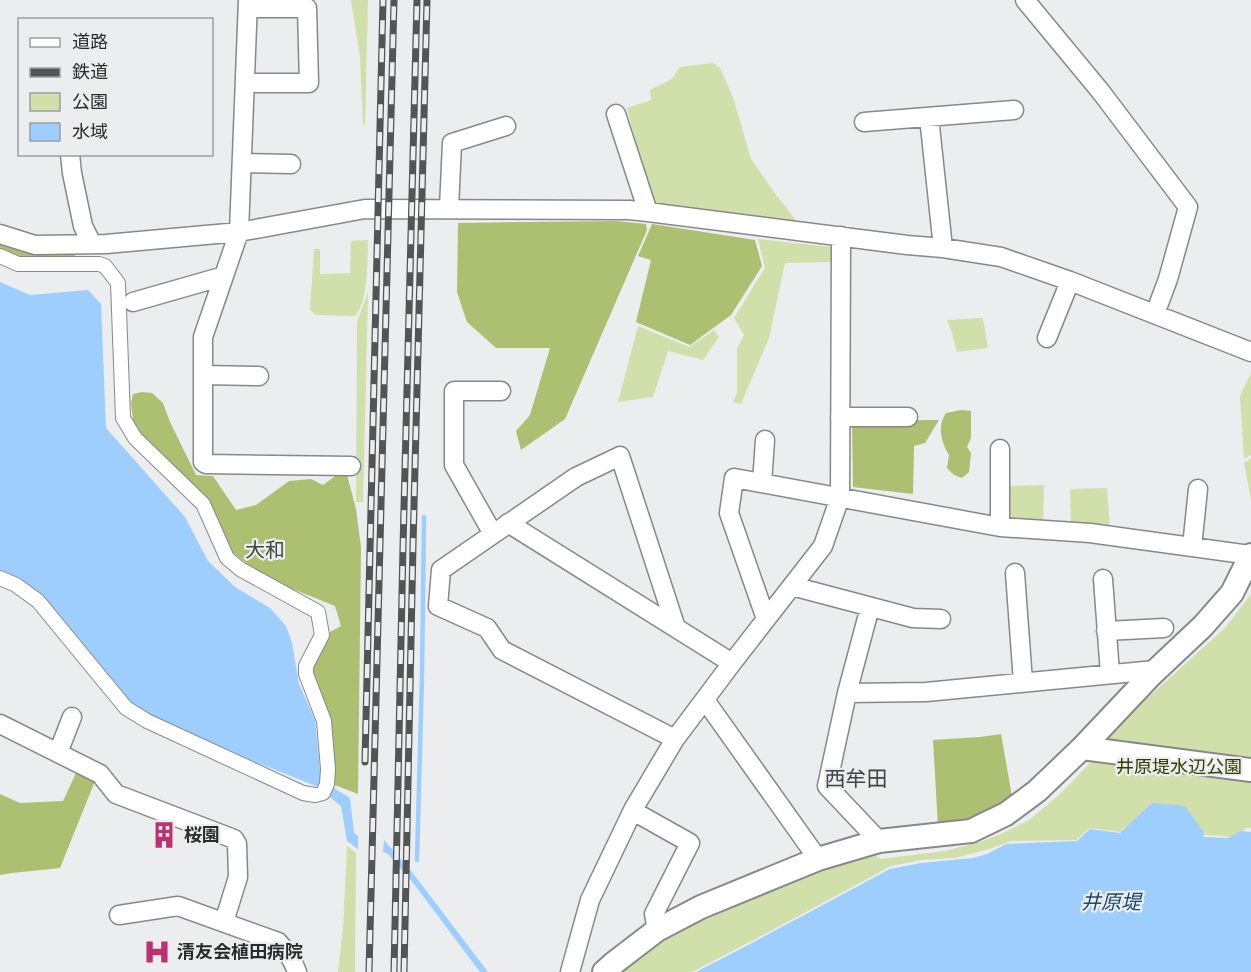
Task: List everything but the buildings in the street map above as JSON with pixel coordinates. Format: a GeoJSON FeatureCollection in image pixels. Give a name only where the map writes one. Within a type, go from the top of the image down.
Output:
{"type":"FeatureCollection","features":[{"type":"Feature","properties":{"kind":"street"},"geometry":{"type":"LineString","coordinates":[[1025,0],[1101,92],[1188,207],[1168,279],[1155,314]]}},
{"type":"Feature","properties":{"kind":"street"},"geometry":{"type":"LineString","coordinates":[[246,83],[309,82],[307,8],[248,4],[239,232],[203,337],[203,462],[206,464],[351,466]]}},
{"type":"Feature","properties":{"kind":"street"},"geometry":{"type":"LineString","coordinates":[[864,122],[1014,110]]}},
{"type":"Feature","properties":{"kind":"street"},"geometry":{"type":"LineString","coordinates":[[616,114],[648,212]]}},
{"type":"Feature","properties":{"kind":"street"},"geometry":{"type":"LineString","coordinates":[[929,117],[943,248]]}},
{"type":"Feature","properties":{"kind":"street"},"geometry":{"type":"LineString","coordinates":[[448,208],[452,143],[506,126]]}},
{"type":"Feature","properties":{"kind":"street"},"geometry":{"type":"LineString","coordinates":[[70,156],[83,226],[92,244]]}},
{"type":"Feature","properties":{"kind":"street"},"geometry":{"type":"LineString","coordinates":[[243,163],[291,164]]}},
{"type":"Feature","properties":{"kind":"street"},"geometry":{"type":"LineString","coordinates":[[0,234],[35,245],[92,244],[239,232],[365,209],[629,210],[1001,257],[1070,280],[1251,352]]}},
{"type":"Feature","properties":{"kind":"street"},"geometry":{"type":"LineString","coordinates":[[570,972],[590,900],[633,811],[675,739],[823,546],[840,497],[841,236]]}},
{"type":"Feature","properties":{"kind":"street"},"geometry":{"type":"LineString","coordinates":[[0,256],[18,264],[99,264],[105,266],[118,283],[123,418],[135,438],[203,504],[227,558],[240,569],[318,612],[322,635],[306,666],[306,674],[324,721],[328,769],[327,784],[323,794],[303,793],[147,721],[126,708],[38,601],[16,585],[0,578]]}},
{"type":"Feature","properties":{"kind":"street"},"geometry":{"type":"LineString","coordinates":[[133,302],[224,276]]}},
{"type":"Feature","properties":{"kind":"street"},"geometry":{"type":"LineString","coordinates":[[1047,338],[1070,280]]}},
{"type":"Feature","properties":{"kind":"street"},"geometry":{"type":"LineString","coordinates":[[203,375],[259,376]]}},
{"type":"Feature","properties":{"kind":"street"},"geometry":{"type":"LineString","coordinates":[[501,391],[454,391],[447,467],[500,528],[676,628],[732,663]]}},
{"type":"Feature","properties":{"kind":"street"},"geometry":{"type":"LineString","coordinates":[[840,417],[908,417]]}},
{"type":"Feature","properties":{"kind":"street"},"geometry":{"type":"LineString","coordinates":[[762,483],[765,440]]}},
{"type":"Feature","properties":{"kind":"street"},"geometry":{"type":"LineString","coordinates":[[1000,449],[1000,527]]}},
{"type":"Feature","properties":{"kind":"street"},"geometry":{"type":"LineString","coordinates":[[675,739],[502,650],[487,628],[438,606],[441,570],[576,477],[620,456],[676,628]]}},
{"type":"Feature","properties":{"kind":"street"},"geometry":{"type":"LineString","coordinates":[[604,972],[657,930],[701,907],[818,860],[879,841],[971,831],[1006,814],[1037,791],[1082,748],[1155,670],[1203,626],[1232,593],[1251,555],[1090,533],[1000,527],[734,478],[729,513],[766,619]]}},
{"type":"Feature","properties":{"kind":"street"},"geometry":{"type":"LineString","coordinates":[[1192,547],[1198,489]]}},
{"type":"Feature","properties":{"kind":"street"},"geometry":{"type":"LineString","coordinates":[[1015,573],[1023,682]]}},
{"type":"Feature","properties":{"kind":"street"},"geometry":{"type":"LineString","coordinates":[[1103,579],[1110,674]]}},
{"type":"Feature","properties":{"kind":"street"},"geometry":{"type":"LineString","coordinates":[[792,586],[914,618],[941,619]]}},
{"type":"Feature","properties":{"kind":"street"},"geometry":{"type":"LineString","coordinates":[[870,607],[847,693],[827,786],[879,841]]}},
{"type":"Feature","properties":{"kind":"street"},"geometry":{"type":"LineString","coordinates":[[1106,631],[1164,628]]}},
{"type":"Feature","properties":{"kind":"street"},"geometry":{"type":"LineString","coordinates":[[847,693],[926,692],[1155,670]]}},
{"type":"Feature","properties":{"kind":"street"},"geometry":{"type":"LineString","coordinates":[[705,700],[818,860]]}},
{"type":"Feature","properties":{"kind":"street"},"geometry":{"type":"LineString","coordinates":[[58,753],[72,717]]}},
{"type":"Feature","properties":{"kind":"street"},"geometry":{"type":"LineString","coordinates":[[0,724],[100,774],[116,794],[234,839],[237,844],[238,877],[224,922]]}},
{"type":"Feature","properties":{"kind":"street"},"geometry":{"type":"LineString","coordinates":[[1082,748],[1251,770]]}},
{"type":"Feature","properties":{"kind":"street"},"geometry":{"type":"LineString","coordinates":[[633,811],[690,843],[654,914],[657,930]]}},
{"type":"Feature","properties":{"kind":"street"},"geometry":{"type":"LineString","coordinates":[[119,915],[178,906],[278,942],[294,962],[297,972]]}},
{"type":"Feature","properties":{"kind":"green space"},"geometry":{"type":"Polygon","coordinates":[[[351,0],[368,0],[365,125],[363,124],[360,57],[351,0]]]}},
{"type":"Feature","properties":{"kind":"green space"},"geometry":{"type":"Polygon","coordinates":[[[713,63],[720,68],[733,97],[751,159],[801,227],[652,206],[627,108],[651,100],[650,90],[672,79],[680,67],[713,63]]]}},
{"type":"Feature","properties":{"kind":"green space"},"geometry":{"type":"Polygon","coordinates":[[[616,221],[646,224],[647,230],[565,419],[521,450],[516,431],[530,415],[550,348],[496,348],[467,322],[457,292],[458,223],[616,221]]]}},
{"type":"Feature","properties":{"kind":"green space"},"geometry":{"type":"Polygon","coordinates":[[[652,224],[755,240],[762,266],[731,315],[690,345],[636,322],[651,260],[638,256],[652,224]]]}},
{"type":"Feature","properties":{"kind":"green space"},"geometry":{"type":"Polygon","coordinates":[[[0,239],[78,251],[74,258],[18,256],[0,249],[0,239]]]}},
{"type":"Feature","properties":{"kind":"green space"},"geometry":{"type":"Polygon","coordinates":[[[758,239],[831,247],[832,262],[785,263],[769,338],[741,404],[733,402],[737,393],[737,349],[744,335],[734,318],[765,268],[758,239]]]}},
{"type":"Feature","properties":{"kind":"green space"},"geometry":{"type":"Polygon","coordinates":[[[368,240],[365,291],[360,309],[355,316],[316,315],[310,310],[314,249],[320,249],[320,274],[350,273],[351,241],[368,240]]]}},
{"type":"Feature","properties":{"kind":"green space"},"geometry":{"type":"Polygon","coordinates":[[[368,292],[363,502],[356,502],[357,322],[368,292]]]}},
{"type":"Feature","properties":{"kind":"green space"},"geometry":{"type":"Polygon","coordinates":[[[983,318],[988,348],[957,352],[947,320],[983,318]]]}},
{"type":"Feature","properties":{"kind":"green space"},"geometry":{"type":"Polygon","coordinates":[[[638,326],[689,347],[714,330],[719,337],[703,360],[668,351],[653,397],[618,402],[638,326]]]}},
{"type":"Feature","properties":{"kind":"green space"},"geometry":{"type":"Polygon","coordinates":[[[1251,373],[1251,455],[1244,459],[1240,396],[1251,373]]]}},
{"type":"Feature","properties":{"kind":"green space"},"geometry":{"type":"Polygon","coordinates":[[[152,393],[163,403],[196,475],[213,476],[236,510],[256,505],[289,481],[311,479],[323,485],[334,477],[335,471],[346,471],[356,509],[361,547],[358,794],[332,784],[310,668],[330,632],[341,626],[335,606],[263,577],[231,551],[215,523],[146,442],[133,420],[131,403],[133,394],[152,393]]]}},
{"type":"Feature","properties":{"kind":"green space"},"geometry":{"type":"Polygon","coordinates":[[[971,411],[971,438],[967,447],[971,453],[969,472],[962,478],[954,475],[947,468],[949,455],[942,439],[941,429],[946,413],[971,411]]]}},
{"type":"Feature","properties":{"kind":"green space"},"geometry":{"type":"Polygon","coordinates":[[[939,420],[925,443],[914,446],[913,494],[853,487],[852,421],[939,420]]]}},
{"type":"Feature","properties":{"kind":"green space"},"geometry":{"type":"Polygon","coordinates":[[[1251,458],[1251,500],[1244,463],[1251,458]]]}},
{"type":"Feature","properties":{"kind":"green space"},"geometry":{"type":"Polygon","coordinates":[[[1044,485],[1043,526],[1008,522],[1006,486],[1044,485]]]}},
{"type":"Feature","properties":{"kind":"green space"},"geometry":{"type":"Polygon","coordinates":[[[1107,488],[1110,528],[1071,523],[1070,489],[1107,488]]]}},
{"type":"Feature","properties":{"kind":"green space","name":"井原堤水辺公園"},"geometry":{"type":"Polygon","coordinates":[[[1251,594],[1251,828],[1246,828],[1239,837],[1204,835],[1182,851],[1140,845],[1125,827],[1121,832],[1090,828],[1076,840],[1012,841],[955,858],[922,860],[891,866],[692,972],[615,972],[667,936],[691,923],[832,865],[873,854],[881,859],[945,851],[980,842],[1029,820],[1059,795],[1088,765],[1112,734],[1143,702],[1225,628],[1251,594]]]}},
{"type":"Feature","properties":{"kind":"green space"},"geometry":{"type":"Polygon","coordinates":[[[1001,734],[1013,802],[968,822],[938,827],[933,740],[1001,734]]]}},
{"type":"Feature","properties":{"kind":"green space"},"geometry":{"type":"Polygon","coordinates":[[[77,771],[95,781],[60,868],[0,875],[0,794],[20,803],[63,801],[77,771]]]}},
{"type":"Feature","properties":{"kind":"green space"},"geometry":{"type":"Polygon","coordinates":[[[347,846],[356,853],[355,972],[338,972],[343,929],[347,846]]]}},
{"type":"Feature","properties":{"kind":"water"},"geometry":{"type":"Polygon","coordinates":[[[0,282],[30,295],[88,290],[101,304],[106,428],[185,517],[208,561],[235,587],[270,608],[286,626],[292,643],[299,684],[315,720],[321,780],[350,798],[354,833],[358,836],[358,849],[347,841],[341,806],[316,786],[210,744],[133,706],[38,591],[0,570],[0,282]]]}},
{"type":"Feature","properties":{"kind":"water","name":"井原堤"},"geometry":{"type":"Polygon","coordinates":[[[1152,803],[1185,806],[1203,831],[1204,837],[1228,838],[1241,831],[1251,832],[1251,972],[696,972],[890,869],[921,863],[973,858],[1006,844],[1077,841],[1090,829],[1120,833],[1152,803]]]}},
{"type":"Feature","properties":{"kind":"water"},"geometry":{"type":"Polygon","coordinates":[[[384,840],[412,872],[488,972],[480,972],[414,884],[388,854],[383,852],[384,840]]]}},
{"type":"Feature","properties":{"kind":"waterway"},"geometry":{"type":"LineString","coordinates":[[417,860],[424,517]]}},
{"type":"Feature","properties":{"kind":"railway"},"geometry":{"type":"LineString","coordinates":[[365,762],[383,0]]}},
{"type":"Feature","properties":{"kind":"railway"},"geometry":{"type":"LineString","coordinates":[[369,972],[394,0]]}},
{"type":"Feature","properties":{"kind":"railway"},"geometry":{"type":"LineString","coordinates":[[394,972],[417,0]]}},
{"type":"Feature","properties":{"kind":"railway"},"geometry":{"type":"LineString","coordinates":[[404,972],[427,0]]}},
{"type":"Feature","properties":{"kind":"place","name":"桜園"},"geometry":{"type":"Point","coordinates":[164,835]}},
{"type":"Feature","properties":{"kind":"place","name":"清友会植田病院"},"geometry":{"type":"Point","coordinates":[157,952]}},
{"type":"Feature","properties":{"kind":"district","name":"大和"},"geometry":{"type":"Point","coordinates":[265,550]}},
{"type":"Feature","properties":{"kind":"district","name":"西牟田"},"geometry":{"type":"Point","coordinates":[856,779]}}]}
